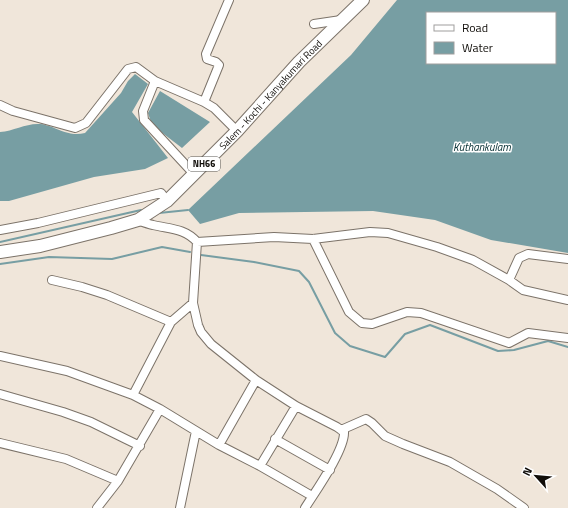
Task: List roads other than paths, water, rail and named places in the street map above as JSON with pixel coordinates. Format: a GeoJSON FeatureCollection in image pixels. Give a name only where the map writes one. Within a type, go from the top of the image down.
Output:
{"type":"FeatureCollection","features":[{"type":"Feature","properties":{"kind":"highway","name":"Salem - Kochi - Kanyakumari Road"},"geometry":{"type":"LineString","coordinates":[[0,252],[40,246],[138,220],[168,201],[237,131],[299,62],[361,0]]}},
{"type":"Feature","properties":{"kind":"street"},"geometry":{"type":"LineString","coordinates":[[204,102],[219,65],[207,59],[206,54],[229,0]]}},
{"type":"Feature","properties":{"kind":"street"},"geometry":{"type":"LineString","coordinates":[[314,24],[341,20]]}},
{"type":"Feature","properties":{"kind":"street"},"geometry":{"type":"LineString","coordinates":[[0,105],[75,128],[86,123],[128,69],[136,67],[154,81],[204,102],[219,112],[237,131]]}},
{"type":"Feature","properties":{"kind":"street"},"geometry":{"type":"LineString","coordinates":[[154,81],[143,110],[144,120],[194,174]]}},
{"type":"Feature","properties":{"kind":"street"},"geometry":{"type":"LineString","coordinates":[[0,230],[160,193],[168,201]]}},
{"type":"Feature","properties":{"kind":"street"},"geometry":{"type":"LineString","coordinates":[[138,220],[153,225],[177,229],[192,236],[197,242],[193,303],[201,332],[211,344],[256,380],[296,406],[341,430],[344,435],[330,470],[305,508]]}},
{"type":"Feature","properties":{"kind":"street"},"geometry":{"type":"LineString","coordinates":[[197,242],[274,238],[313,239],[370,232],[388,233],[437,247],[473,260],[509,280],[523,290],[568,300]]}},
{"type":"Feature","properties":{"kind":"street"},"geometry":{"type":"LineString","coordinates":[[313,239],[349,312],[362,322],[372,324],[408,312],[421,313],[509,343],[528,333],[568,338]]}},
{"type":"Feature","properties":{"kind":"street"},"geometry":{"type":"LineString","coordinates":[[509,280],[519,258],[528,254],[568,259]]}},
{"type":"Feature","properties":{"kind":"street"},"geometry":{"type":"LineString","coordinates":[[52,280],[82,287],[171,322]]}},
{"type":"Feature","properties":{"kind":"street"},"geometry":{"type":"LineString","coordinates":[[133,395],[171,322],[193,303]]}},
{"type":"Feature","properties":{"kind":"street"},"geometry":{"type":"LineString","coordinates":[[0,356],[67,372],[133,395],[160,409],[219,445],[260,466],[312,496]]}},
{"type":"Feature","properties":{"kind":"street"},"geometry":{"type":"LineString","coordinates":[[219,445],[256,380]]}},
{"type":"Feature","properties":{"kind":"street"},"geometry":{"type":"LineString","coordinates":[[0,394],[91,422],[140,446]]}},
{"type":"Feature","properties":{"kind":"street"},"geometry":{"type":"LineString","coordinates":[[260,466],[296,406]]}},
{"type":"Feature","properties":{"kind":"street"},"geometry":{"type":"LineString","coordinates":[[97,508],[118,481],[140,446],[160,409]]}},
{"type":"Feature","properties":{"kind":"street"},"geometry":{"type":"LineString","coordinates":[[341,430],[366,419],[372,422],[385,436],[450,462],[497,489],[524,508]]}},
{"type":"Feature","properties":{"kind":"street"},"geometry":{"type":"LineString","coordinates":[[180,508],[196,431]]}},
{"type":"Feature","properties":{"kind":"street"},"geometry":{"type":"LineString","coordinates":[[275,439],[330,470]]}},
{"type":"Feature","properties":{"kind":"street"},"geometry":{"type":"LineString","coordinates":[[0,443],[66,459],[118,481]]}},
{"type":"Feature","properties":{"kind":"water","name":"Kuthankulam"},"geometry":{"type":"Polygon","coordinates":[[[397,0],[568,0],[568,253],[491,240],[435,220],[373,211],[239,213],[200,224],[188,210],[351,55],[397,0]]]}},
{"type":"Feature","properties":{"kind":"water"},"geometry":{"type":"Polygon","coordinates":[[[135,74],[148,84],[132,112],[168,158],[145,169],[94,177],[9,201],[0,201],[0,132],[40,124],[68,133],[85,133],[121,93],[128,81],[135,74]]]}},
{"type":"Feature","properties":{"kind":"water"},"geometry":{"type":"Polygon","coordinates":[[[160,91],[210,122],[182,148],[152,125],[148,113],[160,91]]]}},
{"type":"Feature","properties":{"kind":"waterway"},"geometry":{"type":"LineString","coordinates":[[0,242],[141,210]]}},
{"type":"Feature","properties":{"kind":"waterway"},"geometry":{"type":"LineString","coordinates":[[159,213],[188,210]]}},
{"type":"Feature","properties":{"kind":"waterway"},"geometry":{"type":"LineString","coordinates":[[0,264],[49,257],[112,259],[162,247],[190,252]]}},
{"type":"Feature","properties":{"kind":"waterway"},"geometry":{"type":"LineString","coordinates":[[201,255],[254,262],[299,271],[309,282],[335,333],[350,346],[385,357],[405,334],[430,325],[498,351],[514,350],[548,341],[568,347]]}}]}
